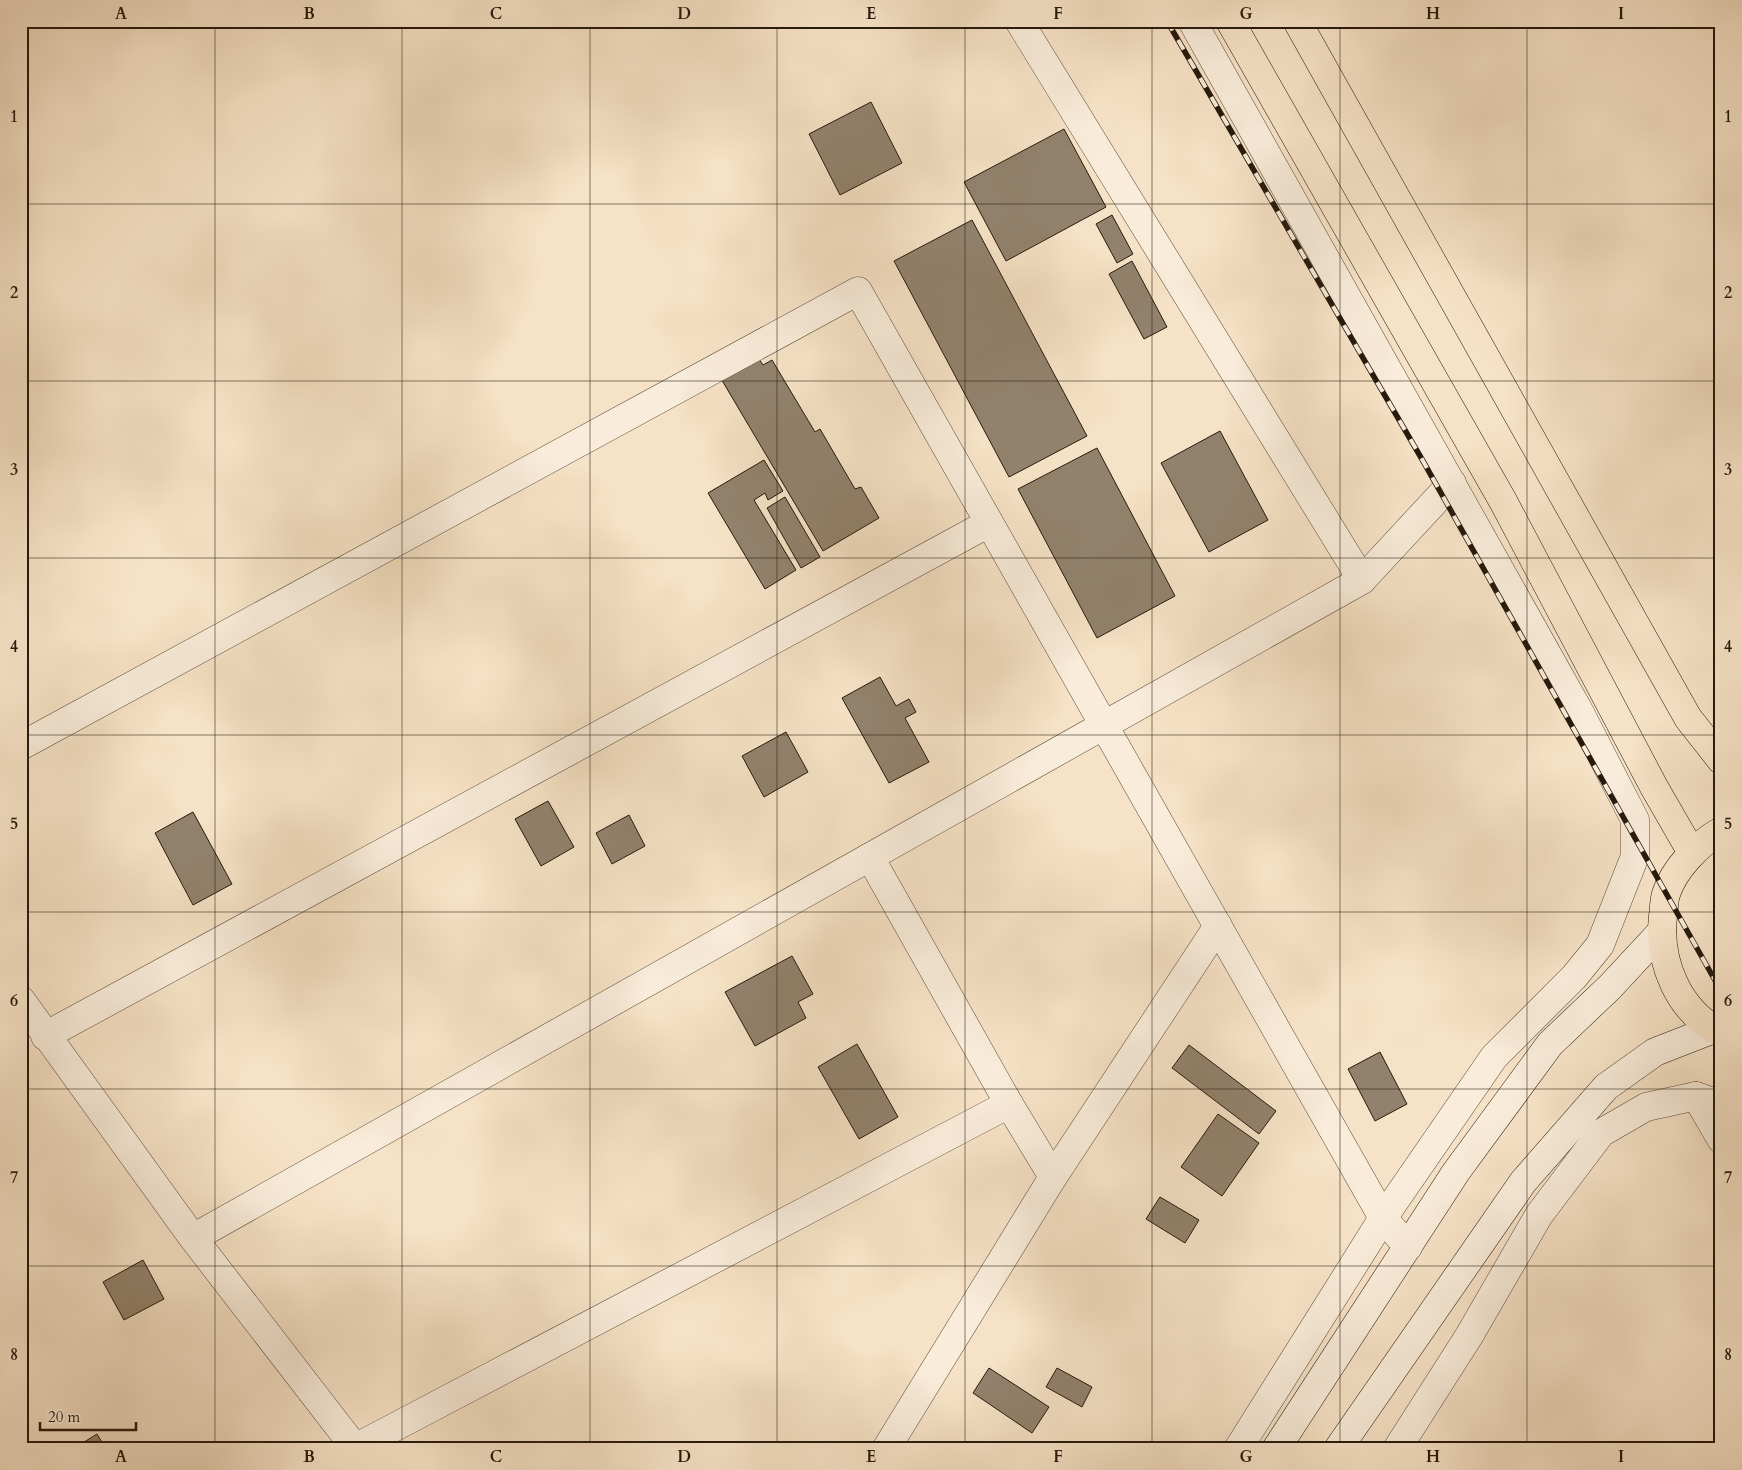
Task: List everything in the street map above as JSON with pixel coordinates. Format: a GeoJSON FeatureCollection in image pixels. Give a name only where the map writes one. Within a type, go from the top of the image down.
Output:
{"type":"FeatureCollection","features":[{"type":"Feature","properties":{"kind":"highway"},"geometry":{"type":"LineString","coordinates":[[1230,21],[1503,501],[1654,787],[1692,853]]}},
{"type":"Feature","properties":{"kind":"highway"},"geometry":{"type":"LineString","coordinates":[[1297,21],[1683,709],[1721,760]]}},
{"type":"Feature","properties":{"kind":"highway"},"geometry":{"type":"LineString","coordinates":[[1717,1031],[1695,1014],[1680,995],[1669,973],[1663,952],[1662,931],[1666,893],[1692,853],[1721,831]]}},
{"type":"Feature","properties":{"kind":"street"},"geometry":{"type":"LineString","coordinates":[[1019,21],[1362,580]]}},
{"type":"Feature","properties":{"kind":"street"},"geometry":{"type":"LineString","coordinates":[[1192,21],[1578,709],[1635,820],[1635,856],[1600,945],[1574,977],[1494,1057],[1382,1218],[1238,1449]]}},
{"type":"Feature","properties":{"kind":"street"},"geometry":{"type":"LineString","coordinates":[[21,746],[858,292],[1382,1218],[1408,1247]]}},
{"type":"Feature","properties":{"kind":"street"},"geometry":{"type":"LineString","coordinates":[[193,1238],[1362,580],[1452,483]]}},
{"type":"Feature","properties":{"kind":"street"},"geometry":{"type":"LineString","coordinates":[[45,1036],[990,523]]}},
{"type":"Feature","properties":{"kind":"street"},"geometry":{"type":"LineString","coordinates":[[870,857],[1009,1104],[1053,1177]]}},
{"type":"Feature","properties":{"kind":"street"},"geometry":{"type":"LineString","coordinates":[[886,1449],[1053,1177],[1218,926]]}},
{"type":"Feature","properties":{"kind":"street"},"geometry":{"type":"LineString","coordinates":[[1276,1449],[1456,1172],[1550,1044],[1610,987],[1662,931]]}},
{"type":"Feature","properties":{"kind":"street"},"geometry":{"type":"LineString","coordinates":[[21,1000],[45,1036],[193,1238],[355,1448],[1009,1104]]}},
{"type":"Feature","properties":{"kind":"street"},"geometry":{"type":"LineString","coordinates":[[1338,1449],[1523,1182],[1606,1087],[1655,1052],[1717,1031]]}},
{"type":"Feature","properties":{"kind":"street"},"geometry":{"type":"LineString","coordinates":[[1397,1449],[1469,1336],[1539,1215],[1601,1133],[1646,1107],[1708,1100],[1721,1139]]}},
{"type":"Feature","properties":{"kind":"building"},"geometry":{"type":"Polygon","coordinates":[[[871,102],[902,163],[840,195],[809,134],[871,102]]]}},
{"type":"Feature","properties":{"kind":"building"},"geometry":{"type":"Polygon","coordinates":[[[1064,129],[1106,207],[1006,261],[964,182],[1064,129]]]}},
{"type":"Feature","properties":{"kind":"building"},"geometry":{"type":"Polygon","coordinates":[[[1112,215],[1133,254],[1117,263],[1096,224],[1112,215]]]}},
{"type":"Feature","properties":{"kind":"building"},"geometry":{"type":"Polygon","coordinates":[[[972,220],[1087,436],[1009,477],[894,261],[972,220]]]}},
{"type":"Feature","properties":{"kind":"building"},"geometry":{"type":"Polygon","coordinates":[[[1132,261],[1167,327],[1144,339],[1109,274],[1132,261]]]}},
{"type":"Feature","properties":{"kind":"building"},"geometry":{"type":"Polygon","coordinates":[[[757,356],[763,365],[772,360],[815,432],[820,429],[855,489],[861,487],[879,518],[823,551],[720,377],[757,356]]]}},
{"type":"Feature","properties":{"kind":"building"},"geometry":{"type":"Polygon","coordinates":[[[1220,431],[1268,520],[1209,552],[1161,463],[1220,431]]]}},
{"type":"Feature","properties":{"kind":"building"},"geometry":{"type":"Polygon","coordinates":[[[1097,448],[1175,596],[1097,638],[1018,489],[1097,448]]]}},
{"type":"Feature","properties":{"kind":"building"},"geometry":{"type":"Polygon","coordinates":[[[764,460],[783,491],[768,500],[765,493],[754,500],[796,570],[765,589],[708,493],[764,460]]]}},
{"type":"Feature","properties":{"kind":"building"},"geometry":{"type":"Polygon","coordinates":[[[785,497],[820,557],[801,568],[767,508],[785,497]]]}},
{"type":"Feature","properties":{"kind":"building"},"geometry":{"type":"Polygon","coordinates":[[[880,677],[896,706],[909,699],[916,712],[905,718],[929,762],[889,783],[842,698],[880,677]]]}},
{"type":"Feature","properties":{"kind":"building"},"geometry":{"type":"Polygon","coordinates":[[[786,732],[808,772],[764,797],[742,756],[786,732]]]}},
{"type":"Feature","properties":{"kind":"building"},"geometry":{"type":"Polygon","coordinates":[[[548,801],[574,847],[541,866],[515,819],[548,801]]]}},
{"type":"Feature","properties":{"kind":"building"},"geometry":{"type":"Polygon","coordinates":[[[193,812],[232,884],[193,905],[155,833],[193,812]]]}},
{"type":"Feature","properties":{"kind":"building"},"geometry":{"type":"Polygon","coordinates":[[[629,815],[645,846],[612,864],[596,833],[629,815]]]}},
{"type":"Feature","properties":{"kind":"building"},"geometry":{"type":"Polygon","coordinates":[[[792,956],[813,994],[798,1002],[806,1018],[755,1046],[725,992],[792,956]]]}},
{"type":"Feature","properties":{"kind":"building"},"geometry":{"type":"Polygon","coordinates":[[[857,1044],[898,1117],[859,1139],[818,1067],[857,1044]]]}},
{"type":"Feature","properties":{"kind":"building"},"geometry":{"type":"Polygon","coordinates":[[[1189,1045],[1276,1111],[1259,1134],[1172,1068],[1189,1045]]]}},
{"type":"Feature","properties":{"kind":"building"},"geometry":{"type":"Polygon","coordinates":[[[1380,1052],[1407,1104],[1375,1121],[1348,1069],[1380,1052]]]}},
{"type":"Feature","properties":{"kind":"building"},"geometry":{"type":"Polygon","coordinates":[[[1218,1114],[1259,1143],[1222,1196],[1181,1167],[1218,1114]]]}},
{"type":"Feature","properties":{"kind":"building"},"geometry":{"type":"Polygon","coordinates":[[[1160,1197],[1199,1220],[1185,1243],[1146,1219],[1160,1197]]]}},
{"type":"Feature","properties":{"kind":"building"},"geometry":{"type":"Polygon","coordinates":[[[143,1260],[164,1299],[124,1320],[103,1282],[143,1260]]]}},
{"type":"Feature","properties":{"kind":"building"},"geometry":{"type":"Polygon","coordinates":[[[989,1368],[1049,1407],[1032,1433],[973,1393],[989,1368]]]}},
{"type":"Feature","properties":{"kind":"building"},"geometry":{"type":"Polygon","coordinates":[[[1057,1368],[1092,1387],[1082,1407],[1046,1387],[1057,1368]]]}},
{"type":"Feature","properties":{"kind":"building"},"geometry":{"type":"Polygon","coordinates":[[[97,1434],[106,1449],[73,1449],[97,1434]]]}},
{"type":"Feature","properties":{"kind":"railway"},"geometry":{"type":"LineString","coordinates":[[1167,21],[1423,461],[1721,991]]}}]}
